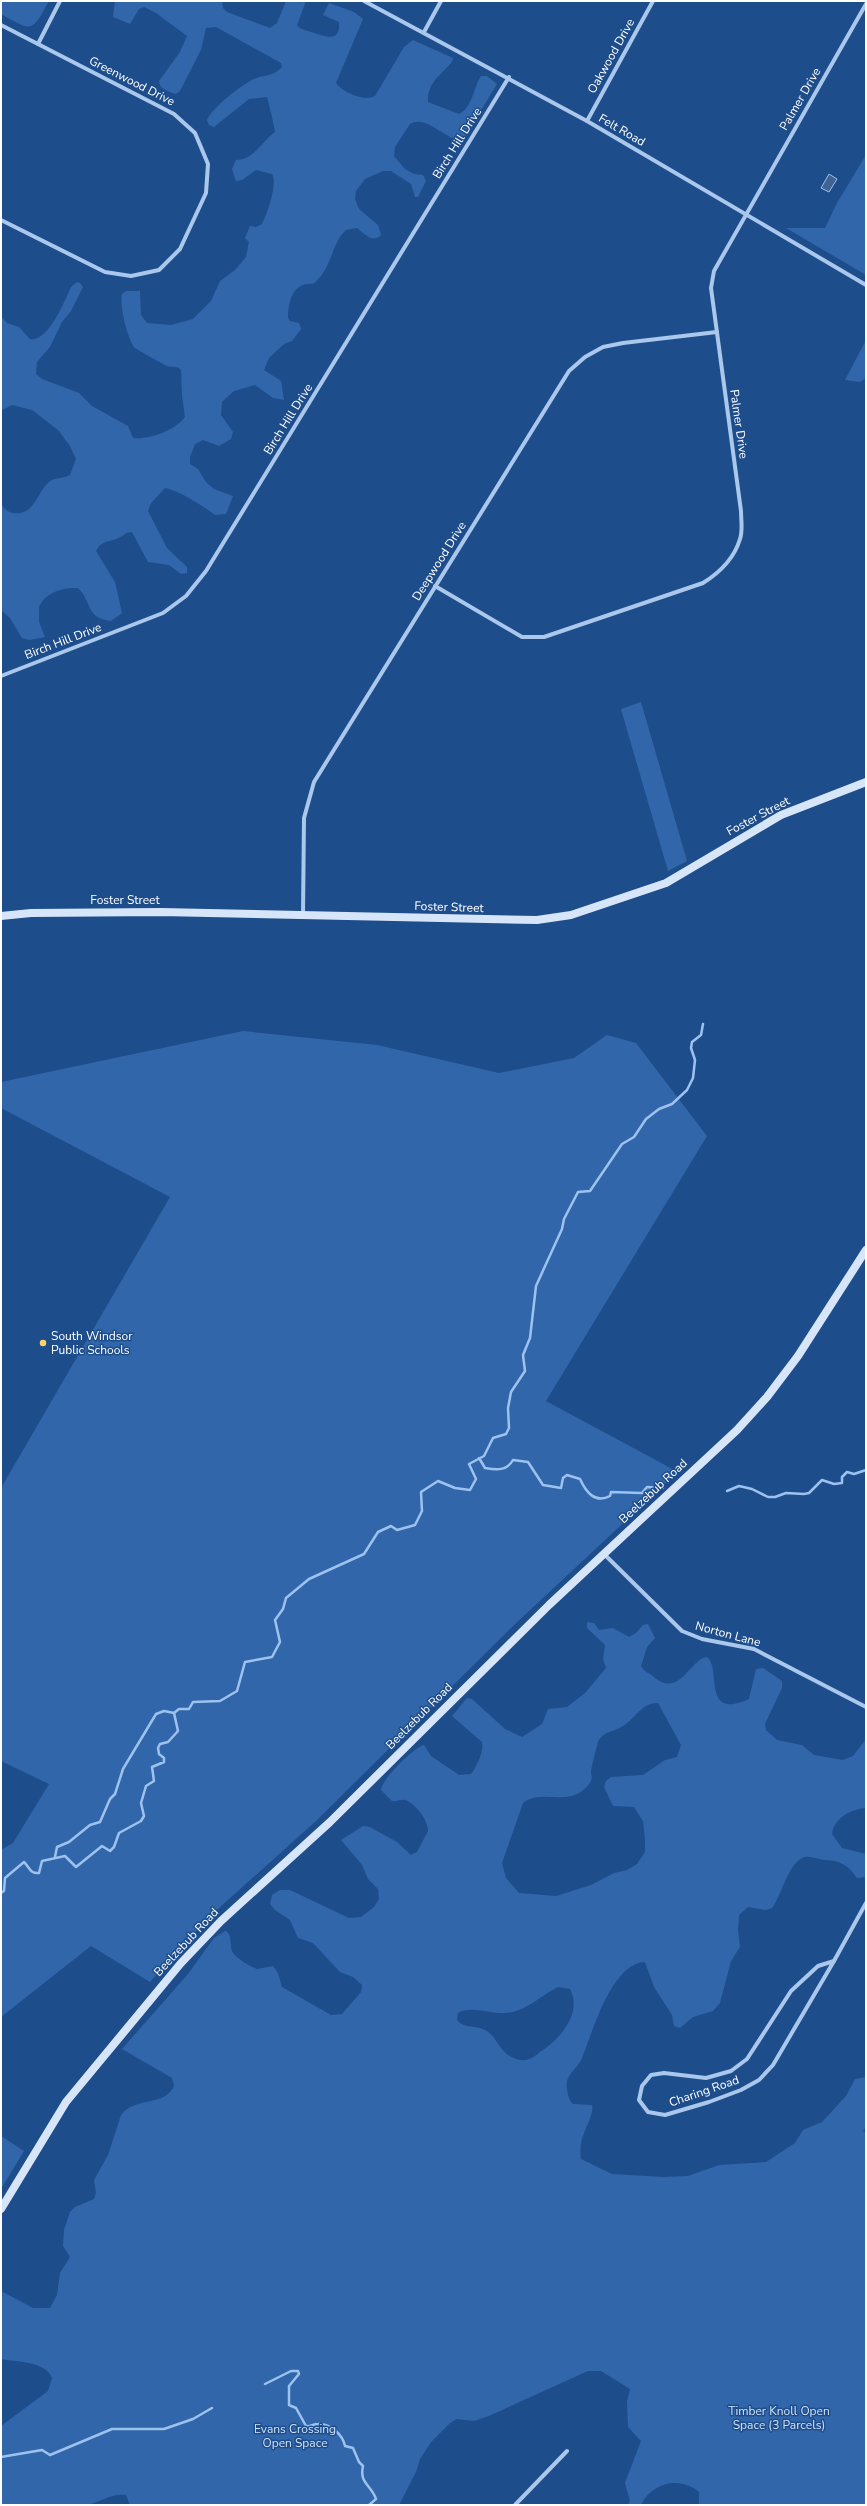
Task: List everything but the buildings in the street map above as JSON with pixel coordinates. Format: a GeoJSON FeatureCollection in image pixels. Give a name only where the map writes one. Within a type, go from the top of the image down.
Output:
{"type":"FeatureCollection","features":[{"type":"Feature","properties":{"kind":"street"},"geometry":{"type":"LineString","coordinates":[[38,44],[60,1]]}},
{"type":"Feature","properties":{"kind":"street","name":"Felt Road"},"geometry":{"type":"LineString","coordinates":[[364,1],[509,77],[587,121],[866,285]]}},
{"type":"Feature","properties":{"kind":"street"},"geometry":{"type":"LineString","coordinates":[[424,32],[441,1]]}},
{"type":"Feature","properties":{"kind":"street","name":"Oakwood Drive"},"geometry":{"type":"LineString","coordinates":[[587,121],[654,1]]}},
{"type":"Feature","properties":{"kind":"street","name":"Palmer Drive"},"geometry":{"type":"LineString","coordinates":[[435,586],[522,637],[544,637],[703,583],[718,574],[740,539],[741,511],[711,288],[714,271],[866,4]]}},
{"type":"Feature","properties":{"kind":"street","name":"Greenwood Drive"},"geometry":{"type":"LineString","coordinates":[[1,26],[174,114],[195,133],[208,164],[206,193],[180,249],[159,270],[131,276],[105,272],[1,220]]}},
{"type":"Feature","properties":{"kind":"street","name":"Birch Hill Drive"},"geometry":{"type":"LineString","coordinates":[[1,676],[163,613],[186,596],[206,571],[509,77]]}},
{"type":"Feature","properties":{"kind":"street","name":"Deepwood Drive"},"geometry":{"type":"LineString","coordinates":[[303,914],[304,818],[314,782],[568,371],[584,357],[603,347],[623,343],[717,332]]}},
{"type":"Feature","properties":{"kind":"street","name":"Foster Street"},"geometry":{"type":"LineString","coordinates":[[1,916],[111,912],[303,914],[506,921],[537,920],[571,915],[666,883],[781,815],[866,782]]}},
{"type":"Feature","properties":{"kind":"street","name":"Beelzebub Road"},"geometry":{"type":"LineString","coordinates":[[1,2209],[66,2102],[181,1963],[221,1921],[330,1822],[604,1553],[736,1430],[767,1397],[798,1356],[866,1250]]}},
{"type":"Feature","properties":{"kind":"street","name":"Norton Lane"},"geometry":{"type":"LineString","coordinates":[[604,1553],[682,1631],[702,1639],[754,1649],[866,1707]]}},
{"type":"Feature","properties":{"kind":"street","name":"Charing Road"},"geometry":{"type":"LineString","coordinates":[[834,1961],[818,1966],[791,1991],[747,2058],[731,2071],[706,2078],[664,2073],[651,2075],[642,2086],[639,2100],[648,2112],[664,2115],[709,2102],[741,2090],[759,2080],[773,2065],[834,1961],[866,1903]]}},
{"type":"Feature","properties":{"kind":"street"},"geometry":{"type":"LineString","coordinates":[[514,2505],[567,2451]]}},
{"type":"Feature","properties":{"kind":"green space"},"geometry":{"type":"Polygon","coordinates":[[[1,1],[49,1],[34,24],[25,26],[1,14],[1,1]]]}},
{"type":"Feature","properties":{"kind":"green space"},"geometry":{"type":"Polygon","coordinates":[[[115,1],[222,1],[223,8],[227,12],[270,28],[277,23],[286,1],[306,1],[297,25],[304,30],[331,37],[337,33],[339,29],[339,22],[323,15],[329,3],[354,12],[363,19],[336,83],[348,93],[365,98],[375,96],[404,47],[413,40],[453,58],[452,62],[439,75],[431,87],[428,94],[428,102],[459,114],[470,102],[481,76],[487,76],[497,84],[463,140],[450,137],[423,122],[410,124],[395,147],[394,156],[405,169],[414,174],[423,175],[426,181],[418,197],[415,197],[411,184],[391,171],[383,171],[365,179],[356,191],[355,199],[359,209],[378,225],[381,235],[371,238],[357,228],[346,230],[337,243],[320,278],[313,284],[301,286],[293,294],[289,306],[288,318],[290,321],[299,323],[301,329],[292,341],[284,344],[269,358],[264,370],[281,381],[284,400],[273,398],[255,385],[234,391],[222,402],[221,415],[233,432],[231,439],[219,446],[203,440],[195,444],[190,457],[190,464],[198,469],[206,482],[214,489],[233,496],[226,514],[215,515],[184,495],[165,488],[151,503],[148,511],[167,548],[187,567],[187,573],[181,574],[169,565],[148,562],[132,532],[128,532],[116,539],[104,543],[98,547],[96,551],[115,582],[122,613],[111,621],[103,619],[93,613],[78,588],[67,588],[50,594],[42,602],[39,607],[39,622],[45,637],[30,640],[22,638],[10,618],[1,610],[1,503],[6,510],[11,513],[26,511],[31,507],[49,482],[53,479],[70,475],[76,459],[70,446],[58,430],[32,410],[12,405],[1,411],[1,316],[7,323],[19,327],[30,339],[37,338],[49,328],[55,319],[71,287],[77,282],[80,283],[83,287],[71,311],[62,322],[50,347],[37,362],[36,374],[42,379],[79,393],[92,406],[128,426],[133,438],[154,436],[169,430],[181,422],[185,417],[182,396],[181,370],[176,367],[167,366],[135,348],[132,344],[125,322],[121,299],[122,294],[126,291],[140,291],[141,315],[147,323],[171,325],[193,319],[211,301],[220,281],[235,270],[246,257],[249,242],[245,238],[250,226],[256,227],[262,224],[267,213],[274,184],[272,174],[256,170],[242,180],[236,181],[232,169],[236,160],[253,154],[275,132],[267,97],[249,99],[214,127],[209,125],[207,120],[215,109],[235,91],[254,79],[275,73],[282,67],[281,63],[216,27],[206,28],[201,50],[180,91],[176,94],[170,92],[165,90],[159,84],[159,81],[180,52],[187,36],[156,13],[144,7],[139,9],[130,24],[113,17],[115,1]]]}},
{"type":"Feature","properties":{"kind":"green space"},"geometry":{"type":"Polygon","coordinates":[[[866,155],[866,275],[786,228],[825,228],[837,203],[866,155]]]}},
{"type":"Feature","properties":{"kind":"green space"},"geometry":{"type":"Polygon","coordinates":[[[866,340],[866,378],[860,382],[845,380],[866,340]]]}},
{"type":"Feature","properties":{"kind":"green space"},"geometry":{"type":"Polygon","coordinates":[[[641,702],[687,861],[668,871],[621,709],[641,702]]]}},
{"type":"Feature","properties":{"kind":"green space"},"geometry":{"type":"Polygon","coordinates":[[[243,1031],[377,1045],[499,1073],[574,1058],[607,1035],[636,1043],[707,1136],[546,1401],[678,1472],[514,1625],[316,1821],[209,1917],[150,1982],[91,1946],[1,2017],[1,1850],[13,1843],[49,1784],[1,1761],[1,1488],[170,1197],[1,1108],[1,1082],[243,1031]]]}},
{"type":"Feature","properties":{"kind":"green space"},"geometry":{"type":"Polygon","coordinates":[[[587,1622],[594,1623],[599,1630],[613,1628],[629,1637],[636,1633],[643,1625],[648,1624],[655,1638],[647,1647],[641,1666],[644,1670],[664,1683],[671,1683],[678,1680],[701,1659],[707,1657],[711,1663],[716,1690],[719,1698],[724,1703],[734,1704],[749,1699],[756,1669],[763,1668],[782,1681],[782,1688],[765,1724],[766,1730],[777,1740],[802,1745],[814,1755],[843,1760],[853,1756],[866,1739],[866,1808],[855,1810],[844,1815],[836,1823],[832,1834],[842,1848],[866,1854],[866,1877],[857,1878],[847,1867],[839,1862],[812,1857],[805,1857],[799,1860],[790,1872],[772,1908],[766,1910],[748,1907],[739,1915],[738,1930],[740,1947],[731,1961],[720,2003],[713,2011],[693,2017],[680,2028],[674,2026],[672,2015],[654,1987],[645,1962],[633,1965],[622,1974],[604,2001],[582,2058],[567,2081],[567,2090],[573,2104],[592,2105],[591,2116],[581,2142],[581,2159],[612,2174],[663,2177],[688,2176],[719,2165],[766,2162],[795,2143],[803,2130],[822,2122],[846,2096],[855,2079],[866,2077],[866,2127],[863,2131],[866,2133],[866,2505],[699,2505],[699,2492],[692,2487],[675,2483],[667,2484],[652,2491],[641,2505],[628,2505],[630,2501],[625,2483],[641,2441],[628,2427],[627,2401],[630,2389],[601,2371],[588,2371],[489,2416],[474,2421],[457,2419],[450,2423],[431,2442],[420,2459],[416,2472],[399,2505],[130,2505],[126,2495],[116,2495],[87,2505],[1,2505],[1,2426],[48,2391],[52,2378],[49,2372],[37,2365],[1,2359],[1,2291],[33,2308],[50,2308],[57,2295],[60,2273],[70,2257],[63,2246],[64,2230],[70,2212],[75,2207],[94,2199],[96,2193],[94,2180],[108,2155],[121,2115],[134,2105],[165,2096],[170,2092],[174,2085],[172,2078],[122,2049],[188,1974],[214,1938],[225,1931],[229,1934],[233,1953],[241,1960],[257,1969],[273,1966],[278,1973],[282,1987],[331,2015],[342,2014],[361,1992],[362,1985],[353,1977],[340,1972],[313,1943],[298,1938],[290,1920],[275,1910],[270,1904],[272,1895],[280,1890],[290,1890],[349,1918],[361,1917],[374,1907],[379,1899],[378,1889],[368,1879],[362,1865],[341,1840],[363,1826],[370,1827],[397,1842],[411,1855],[417,1852],[428,1831],[426,1822],[417,1808],[405,1800],[392,1801],[381,1790],[392,1771],[413,1751],[424,1745],[431,1756],[459,1775],[471,1774],[480,1758],[482,1742],[452,1716],[467,1698],[472,1699],[505,1729],[522,1737],[542,1724],[548,1709],[567,1707],[585,1693],[606,1668],[603,1659],[605,1645],[587,1628],[587,1622]],[[658,1703],[647,1705],[623,1726],[600,1738],[592,1766],[591,1781],[582,1791],[565,1797],[539,1797],[523,1803],[502,1863],[506,1878],[519,1893],[556,1896],[591,1885],[614,1873],[627,1870],[637,1864],[645,1852],[643,1821],[634,1807],[613,1806],[604,1787],[606,1781],[611,1777],[643,1775],[665,1760],[677,1757],[681,1745],[658,1703]],[[558,1987],[520,2010],[500,2013],[468,2010],[458,2013],[457,2020],[463,2025],[482,2029],[490,2033],[503,2051],[513,2058],[521,2060],[529,2059],[536,2056],[555,2041],[571,2017],[573,1998],[570,1989],[558,1987]]]}},
{"type":"Feature","properties":{"kind":"green space"},"geometry":{"type":"Polygon","coordinates":[[[1,2136],[24,2151],[1,2189],[1,2136]]]}},
{"type":"Feature","properties":{"kind":"shaded area"},"geometry":{"type":"Polygon","coordinates":[[[829,174],[837,179],[829,192],[821,188],[829,174]]]}},
{"type":"Feature","properties":{"kind":"waterway"},"geometry":{"type":"LineString","coordinates":[[174,1713],[179,1709],[189,1709],[193,1702],[220,1701],[237,1691],[245,1662],[272,1657],[280,1642],[275,1620],[283,1609],[286,1598],[309,1579],[364,1554],[378,1532],[391,1526],[397,1530],[415,1525],[422,1511],[421,1492],[438,1481],[455,1488],[470,1490],[476,1479],[469,1464],[484,1456],[493,1438],[506,1434],[509,1428],[508,1408],[511,1392],[525,1371],[523,1355],[530,1338],[536,1286],[562,1229],[564,1219],[578,1192],[590,1191],[622,1144],[634,1137],[646,1119],[659,1109],[672,1104],[687,1090],[693,1078],[695,1060],[691,1048],[692,1042],[701,1035],[703,1024]]}},
{"type":"Feature","properties":{"kind":"waterway"},"geometry":{"type":"LineString","coordinates":[[479,1458],[485,1468],[494,1469],[505,1468],[511,1464],[513,1460],[528,1462],[543,1485],[561,1488],[563,1478],[567,1475],[580,1479],[588,1492],[595,1498],[600,1499],[610,1496],[611,1492],[642,1493],[647,1487],[663,1488]]}},
{"type":"Feature","properties":{"kind":"waterway"},"geometry":{"type":"LineString","coordinates":[[727,1491],[739,1486],[752,1489],[768,1497],[775,1497],[786,1493],[804,1494],[809,1493],[822,1480],[834,1484],[842,1483],[842,1477],[847,1472],[854,1474],[866,1470]]}},
{"type":"Feature","properties":{"kind":"waterway"},"geometry":{"type":"LineString","coordinates":[[55,1857],[57,1847],[69,1842],[90,1825],[100,1822],[110,1799],[115,1794],[123,1769],[156,1714],[164,1711],[174,1713]]}},
{"type":"Feature","properties":{"kind":"waterway"},"geometry":{"type":"LineString","coordinates":[[1,1893],[4,1891],[5,1878],[24,1862],[34,1873],[39,1873],[42,1861],[65,1856],[76,1867],[102,1846],[110,1851],[114,1847],[119,1833],[141,1821],[144,1816],[141,1803],[146,1786],[154,1781],[152,1767],[164,1762],[164,1758],[159,1754],[158,1748],[160,1744],[168,1742],[178,1731],[174,1713]]}},
{"type":"Feature","properties":{"kind":"waterway"},"geometry":{"type":"LineString","coordinates":[[265,2384],[291,2371],[298,2371],[299,2374],[289,2386],[289,2405],[296,2408],[306,2426],[315,2424],[327,2425],[339,2434],[345,2446],[353,2448],[359,2462],[363,2466],[362,2472],[364,2480],[376,2499],[369,2505]]}},
{"type":"Feature","properties":{"kind":"waterway"},"geometry":{"type":"LineString","coordinates":[[1,2457],[42,2450],[50,2455],[112,2429],[164,2429],[193,2419],[212,2408]]}},
{"type":"Feature","properties":{"kind":"place","name":"South Windsor Public Schools"},"geometry":{"type":"Point","coordinates":[43,1343]}},
{"type":"Feature","properties":{"kind":"park label","name":"Timber Knoll Open Space (3 Parcels)"},"geometry":{"type":"Point","coordinates":[779,2418]}},
{"type":"Feature","properties":{"kind":"park label","name":"Evans Crossing Open Space"},"geometry":{"type":"Point","coordinates":[295,2436]}}]}
